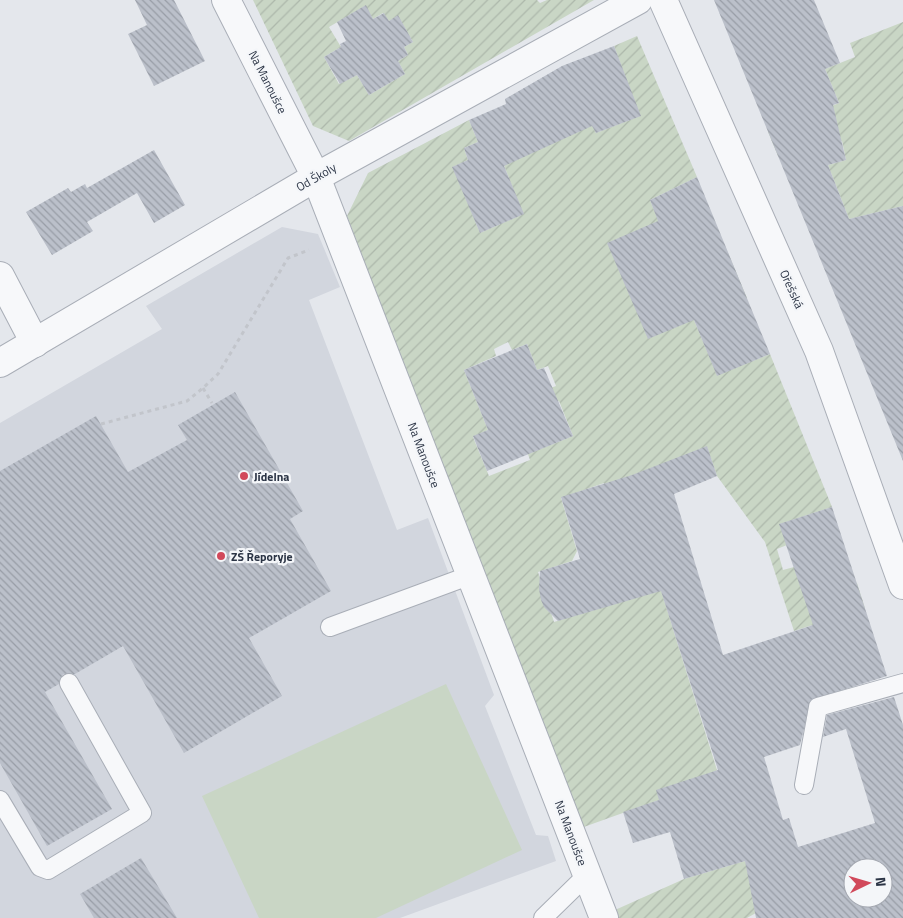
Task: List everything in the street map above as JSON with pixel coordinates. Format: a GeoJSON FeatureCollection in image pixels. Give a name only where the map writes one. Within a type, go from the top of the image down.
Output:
{"type":"FeatureCollection","features":[{"type":"Feature","properties":{"kind":"street","name":"Na Manoušce"},"geometry":{"type":"LineString","coordinates":[[226,0],[316,177],[604,918]]}},
{"type":"Feature","properties":{"kind":"street","name":"Od Školy"},"geometry":{"type":"LineString","coordinates":[[0,363],[316,177],[638,0]]}},
{"type":"Feature","properties":{"kind":"street","name":"Ořešská"},"geometry":{"type":"LineString","coordinates":[[663,0],[819,351],[903,584]]}},
{"type":"Feature","properties":{"kind":"street"},"geometry":{"type":"LineString","coordinates":[[0,276],[35,343]]}},
{"type":"Feature","properties":{"kind":"lane"},"geometry":{"type":"LineString","coordinates":[[330,627],[471,576]]}},
{"type":"Feature","properties":{"kind":"lane"},"geometry":{"type":"LineString","coordinates":[[0,800],[40,867],[48,870],[142,813],[69,683]]}},
{"type":"Feature","properties":{"kind":"lane"},"geometry":{"type":"LineString","coordinates":[[804,785],[818,707],[903,683]]}},
{"type":"Feature","properties":{"kind":"lane"},"geometry":{"type":"LineString","coordinates":[[543,918],[590,884]]}},
{"type":"Feature","properties":{"kind":"path"},"geometry":{"type":"LineString","coordinates":[[101,424],[187,401],[218,374],[288,258],[339,237]]}},
{"type":"Feature","properties":{"kind":"path"},"geometry":{"type":"LineString","coordinates":[[203,388],[212,403]]}},
{"type":"Feature","properties":{"kind":"shaded area","name":"ZŠ Řeporyje"},"geometry":{"type":"Polygon","coordinates":[[[282,227],[318,234],[340,287],[309,300],[397,530],[428,518],[494,695],[485,706],[536,835],[548,836],[556,861],[400,918],[0,918],[0,423],[162,329],[146,306],[282,227]]]}},
{"type":"Feature","properties":{"kind":"green space"},"geometry":{"type":"Polygon","coordinates":[[[253,0],[537,0],[540,3],[547,0],[594,0],[349,141],[313,126],[253,0]],[[365,6],[329,27],[341,47],[324,57],[339,84],[357,75],[369,95],[405,74],[398,61],[408,55],[404,47],[413,42],[398,16],[389,21],[383,13],[373,19],[365,6]]]}},
{"type":"Feature","properties":{"kind":"green space"},"geometry":{"type":"Polygon","coordinates":[[[903,22],[903,206],[849,219],[828,165],[846,160],[842,141],[778,156],[768,132],[839,103],[825,69],[855,57],[850,43],[903,22]]]}},
{"type":"Feature","properties":{"kind":"green space"},"geometry":{"type":"Polygon","coordinates":[[[637,36],[697,177],[650,200],[679,272],[728,253],[747,298],[694,320],[717,375],[770,354],[832,507],[780,524],[787,545],[777,549],[783,570],[794,567],[857,583],[865,608],[794,631],[765,542],[717,476],[707,447],[626,478],[717,770],[659,800],[581,828],[347,216],[368,173],[469,120],[478,142],[464,148],[468,160],[453,167],[480,233],[523,214],[503,163],[589,118],[596,133],[640,116],[614,46],[637,36]],[[508,342],[494,349],[496,356],[464,370],[488,430],[473,437],[489,476],[530,460],[528,454],[573,436],[559,401],[550,404],[545,390],[556,386],[548,366],[537,370],[527,344],[512,350],[508,342]],[[604,483],[561,498],[577,551],[572,561],[538,572],[554,622],[635,597],[604,483]]]}},
{"type":"Feature","properties":{"kind":"green space"},"geometry":{"type":"Polygon","coordinates":[[[446,684],[522,850],[376,918],[259,918],[202,796],[446,684]]]}},
{"type":"Feature","properties":{"kind":"green space"},"geometry":{"type":"Polygon","coordinates":[[[745,861],[763,909],[747,918],[618,918],[615,910],[684,879],[745,861]]]}},
{"type":"Feature","properties":{"kind":"building"},"geometry":{"type":"Polygon","coordinates":[[[135,0],[174,0],[205,61],[154,86],[128,34],[147,25],[135,0]]]}},
{"type":"Feature","properties":{"kind":"building"},"geometry":{"type":"Polygon","coordinates":[[[714,0],[814,0],[840,63],[825,69],[839,103],[833,105],[846,160],[828,165],[849,219],[903,206],[903,461],[714,0]]]}},
{"type":"Feature","properties":{"kind":"building"},"geometry":{"type":"Polygon","coordinates":[[[366,5],[373,19],[384,13],[389,21],[398,15],[413,42],[404,47],[408,55],[398,61],[405,74],[369,95],[357,75],[340,84],[324,57],[341,47],[340,44],[346,41],[337,22],[366,5]]]}},
{"type":"Feature","properties":{"kind":"building"},"geometry":{"type":"Polygon","coordinates":[[[614,46],[641,116],[596,133],[592,126],[504,166],[524,214],[480,233],[452,167],[468,160],[464,148],[478,142],[469,120],[506,104],[505,99],[562,66],[614,46]]]}},
{"type":"Feature","properties":{"kind":"building"},"geometry":{"type":"Polygon","coordinates":[[[154,150],[185,205],[154,223],[137,193],[87,222],[93,231],[52,255],[26,212],[68,188],[71,192],[85,184],[87,188],[154,150]]]}},
{"type":"Feature","properties":{"kind":"building"},"geometry":{"type":"Polygon","coordinates":[[[697,177],[770,354],[717,376],[694,320],[648,339],[607,243],[658,221],[650,200],[697,177]]]}},
{"type":"Feature","properties":{"kind":"building"},"geometry":{"type":"Polygon","coordinates":[[[527,344],[537,370],[544,368],[573,436],[487,471],[473,436],[488,430],[464,370],[527,344]]]}},
{"type":"Feature","properties":{"kind":"building"},"geometry":{"type":"Polygon","coordinates":[[[235,392],[303,511],[290,519],[331,591],[249,638],[282,696],[184,753],[123,646],[75,674],[63,674],[59,684],[45,692],[112,809],[47,846],[0,763],[0,471],[96,416],[128,472],[187,440],[178,425],[235,392]]]}},
{"type":"Feature","properties":{"kind":"building"},"geometry":{"type":"Polygon","coordinates":[[[707,446],[717,476],[674,494],[723,655],[813,625],[779,524],[832,507],[887,676],[811,700],[800,745],[764,757],[783,820],[789,818],[798,847],[875,823],[846,729],[823,737],[827,715],[894,697],[903,725],[903,918],[756,918],[745,861],[684,879],[670,832],[633,843],[623,812],[659,800],[656,790],[718,770],[661,591],[558,621],[544,607],[539,589],[540,571],[580,559],[561,497],[632,475],[707,446]]]}},
{"type":"Feature","properties":{"kind":"building"},"geometry":{"type":"Polygon","coordinates":[[[141,858],[177,918],[94,918],[80,894],[141,858]]]}},
{"type":"Feature","properties":{"kind":"place","name":"Jídelna"},"geometry":{"type":"Point","coordinates":[244,476]}},
{"type":"Feature","properties":{"kind":"place","name":"ZŠ Řeporyje"},"geometry":{"type":"Point","coordinates":[221,556]}}]}
